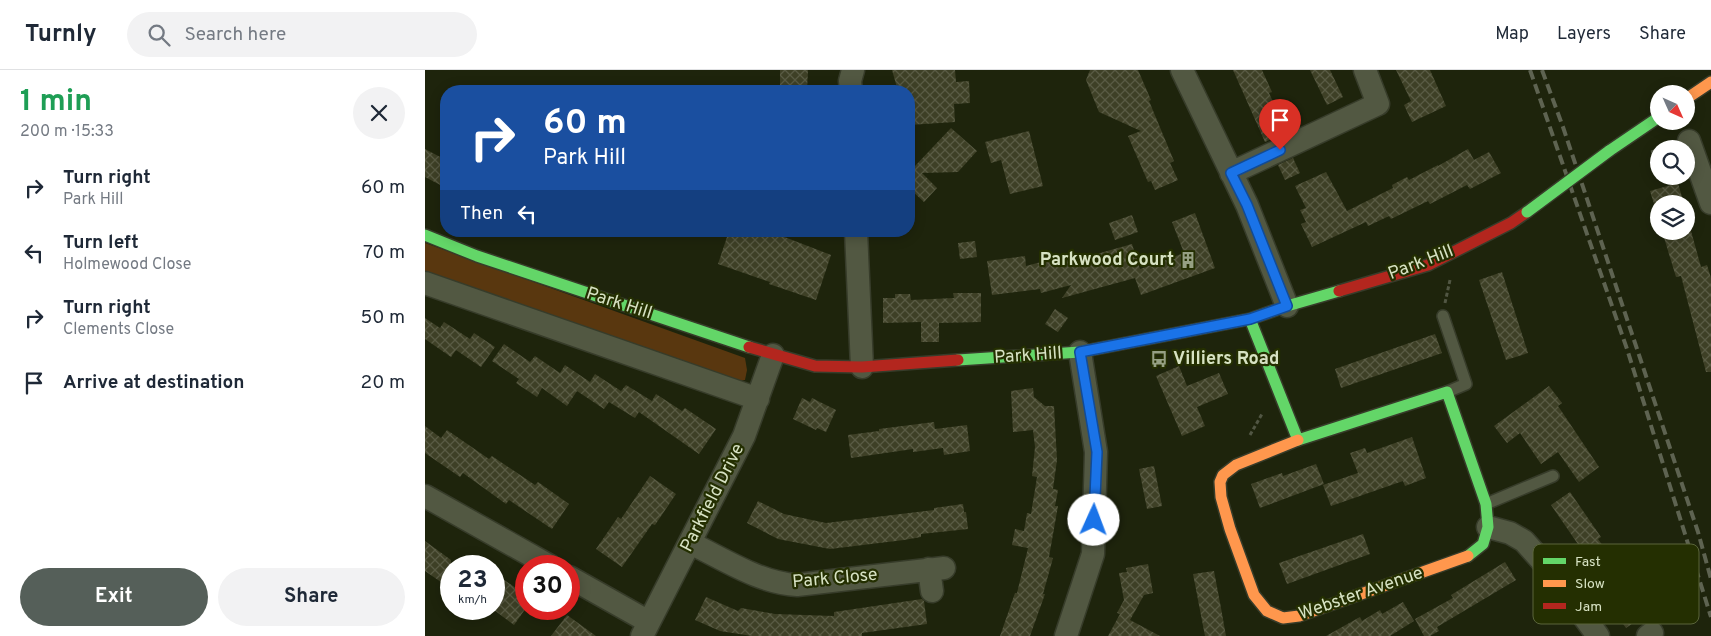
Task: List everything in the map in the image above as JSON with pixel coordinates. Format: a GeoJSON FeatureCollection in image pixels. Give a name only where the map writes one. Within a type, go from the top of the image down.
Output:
{"type":"FeatureCollection","features":[{"type":"Feature","properties":{"kind":"street"},"geometry":{"type":"LineString","coordinates":[[850,85],[853,70]]}},
{"type":"Feature","properties":{"kind":"street"},"geometry":{"type":"LineString","coordinates":[[1182,70],[1247,205],[1287,306]]}},
{"type":"Feature","properties":{"kind":"street"},"geometry":{"type":"LineString","coordinates":[[1231,173],[1378,104],[1365,70]]}},
{"type":"Feature","properties":{"kind":"street"},"geometry":{"type":"LineString","coordinates":[[1695,93],[1711,82]]}},
{"type":"Feature","properties":{"kind":"street","name":"Park Hill"},"geometry":{"type":"LineString","coordinates":[[425,235],[477,256],[773,355],[815,366],[862,367],[1080,352],[1250,319],[1287,306],[1428,265],[1511,223],[1650,123]]}},
{"type":"Feature","properties":{"kind":"street"},"geometry":{"type":"LineString","coordinates":[[1695,158],[1711,203]]}},
{"type":"Feature","properties":{"kind":"street"},"geometry":{"type":"LineString","coordinates":[[856,237],[862,367]]}},
{"type":"Feature","properties":{"kind":"street"},"geometry":{"type":"LineString","coordinates":[[425,283],[758,399]]}},
{"type":"Feature","properties":{"kind":"street"},"geometry":{"type":"LineString","coordinates":[[1250,319],[1298,440]]}},
{"type":"Feature","properties":{"kind":"street"},"geometry":{"type":"LineString","coordinates":[[1066,636],[1093,554],[1097,452],[1080,352]]}},
{"type":"Feature","properties":{"kind":"street","name":"Parkfield Drive"},"geometry":{"type":"LineString","coordinates":[[645,629],[744,436],[773,355]]}},
{"type":"Feature","properties":{"kind":"street","name":"Webster Avenue"},"geometry":{"type":"LineString","coordinates":[[1447,392],[1487,504],[1488,527],[1483,544],[1465,558],[1299,616],[1283,618],[1267,612],[1254,595],[1230,529],[1221,497],[1220,482],[1223,475],[1236,464],[1298,440],[1447,392]]}},
{"type":"Feature","properties":{"kind":"street"},"geometry":{"type":"LineString","coordinates":[[425,496],[530,555]]}},
{"type":"Feature","properties":{"kind":"street"},"geometry":{"type":"LineString","coordinates":[[1488,527],[1510,533],[1525,541],[1533,551]]}},
{"type":"Feature","properties":{"kind":"street","name":"Park Close"},"geometry":{"type":"LineString","coordinates":[[690,544],[768,581],[783,584],[797,585],[935,576]]}},
{"type":"Feature","properties":{"kind":"street"},"geometry":{"type":"LineString","coordinates":[[580,585],[645,629]]}},
{"type":"Feature","properties":{"kind":"street"},"geometry":{"type":"LineString","coordinates":[[1589,624],[1598,636]]}},
{"type":"Feature","properties":{"kind":"lane"},"geometry":{"type":"LineString","coordinates":[[1443,316],[1466,384],[1447,392]]}},
{"type":"Feature","properties":{"kind":"lane"},"geometry":{"type":"LineString","coordinates":[[1487,504],[1553,476]]}},
{"type":"Feature","properties":{"kind":"shaded area"},"geometry":{"type":"Polygon","coordinates":[[[425,243],[745,358],[747,370],[745,380],[733,382],[425,272],[425,243]]]}},
{"type":"Feature","properties":{"kind":"building"},"geometry":{"type":"Polygon","coordinates":[[[780,70],[808,70],[807,85],[780,85],[780,70]]]}},
{"type":"Feature","properties":{"kind":"building"},"geometry":{"type":"Polygon","coordinates":[[[892,70],[955,70],[956,82],[969,81],[970,103],[954,104],[955,122],[915,125],[915,85],[896,85],[892,70]]]}},
{"type":"Feature","properties":{"kind":"building"},"geometry":{"type":"Polygon","coordinates":[[[1090,70],[1138,70],[1174,161],[1170,163],[1178,180],[1155,190],[1151,181],[1148,182],[1128,136],[1141,131],[1099,112],[1086,80],[1090,70]]]}},
{"type":"Feature","properties":{"kind":"building"},"geometry":{"type":"Polygon","coordinates":[[[1233,70],[1262,70],[1272,92],[1269,93],[1287,132],[1265,142],[1233,70]]]}},
{"type":"Feature","properties":{"kind":"building"},"geometry":{"type":"Polygon","coordinates":[[[1310,70],[1330,70],[1343,97],[1327,105],[1310,70]]]}},
{"type":"Feature","properties":{"kind":"building"},"geometry":{"type":"Polygon","coordinates":[[[1396,70],[1430,70],[1446,106],[1412,122],[1404,105],[1411,101],[1396,70]]]}},
{"type":"Feature","properties":{"kind":"building"},"geometry":{"type":"Polygon","coordinates":[[[951,128],[977,151],[958,172],[922,173],[937,188],[924,202],[915,194],[915,166],[951,128]]]}},
{"type":"Feature","properties":{"kind":"building"},"geometry":{"type":"Polygon","coordinates":[[[1029,131],[1043,186],[1010,194],[1001,160],[991,163],[985,142],[1029,131]]]}},
{"type":"Feature","properties":{"kind":"building"},"geometry":{"type":"Polygon","coordinates":[[[425,149],[440,157],[440,185],[425,177],[425,149]]]}},
{"type":"Feature","properties":{"kind":"building"},"geometry":{"type":"Polygon","coordinates":[[[1468,149],[1474,160],[1489,152],[1501,173],[1470,189],[1467,185],[1430,204],[1428,201],[1391,219],[1389,216],[1368,226],[1366,222],[1312,247],[1301,224],[1306,222],[1300,210],[1306,208],[1295,186],[1326,172],[1347,211],[1393,188],[1392,185],[1407,177],[1409,180],[1468,149]]]}},
{"type":"Feature","properties":{"kind":"building"},"geometry":{"type":"Polygon","coordinates":[[[1293,158],[1300,173],[1285,180],[1278,165],[1293,158]]]}},
{"type":"Feature","properties":{"kind":"building"},"geometry":{"type":"Polygon","coordinates":[[[1671,185],[1679,185],[1681,195],[1651,195],[1650,191],[1671,185]]]}},
{"type":"Feature","properties":{"kind":"building"},"geometry":{"type":"Polygon","coordinates":[[[1195,213],[1215,268],[1141,295],[1135,278],[1062,298],[1071,285],[1041,293],[1040,289],[992,295],[987,261],[1025,256],[1026,266],[1071,254],[1072,261],[1132,244],[1140,269],[1184,253],[1172,222],[1195,213]]]}},
{"type":"Feature","properties":{"kind":"building"},"geometry":{"type":"Polygon","coordinates":[[[1132,215],[1138,232],[1115,240],[1109,223],[1132,215]]]}},
{"type":"Feature","properties":{"kind":"building"},"geometry":{"type":"Polygon","coordinates":[[[727,237],[784,237],[831,255],[816,300],[718,264],[727,237]]]}},
{"type":"Feature","properties":{"kind":"building"},"geometry":{"type":"Polygon","coordinates":[[[1665,240],[1694,240],[1701,267],[1707,265],[1711,278],[1711,372],[1706,372],[1681,276],[1676,277],[1665,240]]]}},
{"type":"Feature","properties":{"kind":"building"},"geometry":{"type":"Polygon","coordinates":[[[975,241],[977,257],[960,259],[958,243],[975,241]]]}},
{"type":"Feature","properties":{"kind":"building"},"geometry":{"type":"Polygon","coordinates":[[[1502,272],[1528,353],[1506,360],[1479,280],[1502,272]]]}},
{"type":"Feature","properties":{"kind":"building"},"geometry":{"type":"Polygon","coordinates":[[[953,293],[981,293],[981,322],[939,323],[939,342],[921,342],[921,322],[883,323],[883,298],[895,298],[895,294],[910,294],[911,300],[954,298],[953,293]]]}},
{"type":"Feature","properties":{"kind":"building"},"geometry":{"type":"Polygon","coordinates":[[[1055,309],[1068,318],[1058,332],[1045,324],[1055,309]]]}},
{"type":"Feature","properties":{"kind":"building"},"geometry":{"type":"Polygon","coordinates":[[[425,318],[440,328],[444,322],[470,339],[474,333],[495,347],[481,367],[456,350],[451,357],[425,339],[425,318]]]}},
{"type":"Feature","properties":{"kind":"building"},"geometry":{"type":"Polygon","coordinates":[[[1435,334],[1442,353],[1341,388],[1335,369],[1435,334]]]}},
{"type":"Feature","properties":{"kind":"building"},"geometry":{"type":"Polygon","coordinates":[[[504,344],[530,362],[535,356],[560,373],[565,365],[590,382],[595,374],[621,391],[626,385],[652,401],[656,394],[682,411],[685,408],[716,429],[699,454],[639,412],[635,418],[609,402],[604,409],[577,391],[567,406],[542,388],[537,397],[516,383],[519,379],[492,361],[504,344]]]}},
{"type":"Feature","properties":{"kind":"building"},"geometry":{"type":"Polygon","coordinates":[[[1179,366],[1187,386],[1219,373],[1228,394],[1197,407],[1205,426],[1182,436],[1156,376],[1179,366]]]}},
{"type":"Feature","properties":{"kind":"building"},"geometry":{"type":"Polygon","coordinates":[[[1549,386],[1562,403],[1558,406],[1599,467],[1579,482],[1558,452],[1541,464],[1520,433],[1507,443],[1494,426],[1549,386]]]}},
{"type":"Feature","properties":{"kind":"building"},"geometry":{"type":"Polygon","coordinates":[[[1033,388],[1034,397],[1045,406],[1054,406],[1057,460],[1053,489],[1058,490],[1055,506],[1058,506],[1049,557],[1053,558],[1043,594],[1045,594],[1030,636],[1000,636],[1015,593],[1017,593],[1028,548],[1012,545],[1015,529],[1024,531],[1027,513],[1031,514],[1037,477],[1032,476],[1035,447],[1033,430],[1013,432],[1011,391],[1033,388]]]}},
{"type":"Feature","properties":{"kind":"building"},"geometry":{"type":"Polygon","coordinates":[[[802,398],[810,402],[812,398],[836,410],[826,432],[817,428],[816,430],[793,419],[802,398]]]}},
{"type":"Feature","properties":{"kind":"building"},"geometry":{"type":"Polygon","coordinates":[[[934,422],[935,429],[967,425],[970,451],[944,455],[943,448],[913,452],[913,449],[851,458],[848,435],[934,422]]]}},
{"type":"Feature","properties":{"kind":"building"},"geometry":{"type":"Polygon","coordinates":[[[425,426],[441,438],[447,430],[489,459],[492,456],[535,485],[538,482],[569,504],[552,529],[509,500],[506,504],[463,473],[460,477],[425,453],[425,426]]]}},
{"type":"Feature","properties":{"kind":"building"},"geometry":{"type":"Polygon","coordinates":[[[1412,437],[1426,478],[1405,486],[1403,481],[1331,506],[1323,485],[1358,473],[1350,453],[1365,448],[1367,453],[1412,437]]]}},
{"type":"Feature","properties":{"kind":"building"},"geometry":{"type":"Polygon","coordinates":[[[1316,464],[1324,484],[1260,508],[1251,484],[1282,473],[1283,476],[1316,464]]]}},
{"type":"Feature","properties":{"kind":"building"},"geometry":{"type":"Polygon","coordinates":[[[1154,466],[1162,506],[1147,509],[1139,469],[1154,466]]]}},
{"type":"Feature","properties":{"kind":"building"},"geometry":{"type":"Polygon","coordinates":[[[650,476],[676,494],[655,525],[652,524],[622,567],[596,549],[618,517],[621,519],[650,476]]]}},
{"type":"Feature","properties":{"kind":"building"},"geometry":{"type":"Polygon","coordinates":[[[1570,492],[1601,537],[1598,539],[1602,544],[1578,544],[1551,505],[1570,492]]]}},
{"type":"Feature","properties":{"kind":"building"},"geometry":{"type":"Polygon","coordinates":[[[758,501],[784,514],[826,523],[934,510],[934,508],[963,504],[968,529],[921,534],[921,537],[904,540],[830,549],[778,539],[747,523],[758,501]]]}},
{"type":"Feature","properties":{"kind":"building"},"geometry":{"type":"Polygon","coordinates":[[[1363,534],[1370,554],[1287,584],[1279,563],[1363,534]]]}},
{"type":"Feature","properties":{"kind":"building"},"geometry":{"type":"Polygon","coordinates":[[[425,541],[444,555],[440,555],[440,581],[425,571],[425,541]]]}},
{"type":"Feature","properties":{"kind":"building"},"geometry":{"type":"Polygon","coordinates":[[[1505,562],[1516,580],[1437,627],[1439,631],[1430,636],[1424,636],[1415,619],[1453,598],[1451,595],[1505,562]]]}},
{"type":"Feature","properties":{"kind":"building"},"geometry":{"type":"Polygon","coordinates":[[[1148,564],[1153,593],[1144,595],[1130,620],[1160,636],[1108,636],[1120,614],[1117,613],[1124,600],[1119,573],[1127,572],[1126,568],[1148,564]]]}},
{"type":"Feature","properties":{"kind":"building"},"geometry":{"type":"Polygon","coordinates":[[[1214,571],[1226,636],[1205,636],[1193,574],[1214,571]]]}},
{"type":"Feature","properties":{"kind":"building"},"geometry":{"type":"Polygon","coordinates":[[[505,580],[515,587],[515,620],[518,620],[514,625],[505,618],[505,580]]]}},
{"type":"Feature","properties":{"kind":"building"},"geometry":{"type":"Polygon","coordinates":[[[706,597],[738,611],[741,608],[775,614],[834,616],[834,612],[922,599],[924,601],[927,624],[862,633],[862,636],[752,636],[720,631],[695,620],[706,597]]]}},
{"type":"Feature","properties":{"kind":"building"},"geometry":{"type":"Polygon","coordinates":[[[1403,602],[1414,621],[1390,636],[1326,636],[1360,617],[1362,621],[1380,610],[1382,614],[1403,602]]]}},
{"type":"Feature","properties":{"kind":"building"},"geometry":{"type":"Polygon","coordinates":[[[563,620],[574,620],[596,636],[551,636],[563,620]]]}},
{"type":"Feature","properties":{"kind":"building"},"geometry":{"type":"Polygon","coordinates":[[[1623,624],[1632,624],[1626,628],[1623,624]]]}},
{"type":"Feature","properties":{"kind":"railway"},"geometry":{"type":"LineString","coordinates":[[1530,70],[1627,349],[1688,544]]}},
{"type":"Feature","properties":{"kind":"railway"},"geometry":{"type":"LineString","coordinates":[[1542,70],[1563,127],[1698,532],[1711,579]]}},
{"type":"Feature","properties":{"kind":"railway"},"geometry":{"type":"LineString","coordinates":[[1699,579],[1711,617]]}},
{"type":"Feature","properties":{"kind":"traffic: fast"},"geometry":{"type":"LineString","coordinates":[[1609,151],[1650,123]]}},
{"type":"Feature","properties":{"kind":"traffic: fast"},"geometry":{"type":"LineString","coordinates":[[1527,212],[1609,151]]}},
{"type":"Feature","properties":{"kind":"traffic: fast"},"geometry":{"type":"LineString","coordinates":[[425,235],[477,256],[749,347]]}},
{"type":"Feature","properties":{"kind":"traffic: fast"},"geometry":{"type":"LineString","coordinates":[[958,360],[1080,352],[1250,319],[1339,291]]}},
{"type":"Feature","properties":{"kind":"traffic: fast"},"geometry":{"type":"LineString","coordinates":[[1250,319],[1298,440],[1447,392],[1486,504],[1488,527],[1483,544],[1468,556]]}},
{"type":"Feature","properties":{"kind":"traffic: slow"},"geometry":{"type":"LineString","coordinates":[[1695,93],[1711,82]]}},
{"type":"Feature","properties":{"kind":"traffic: slow"},"geometry":{"type":"LineString","coordinates":[[1298,440],[1236,465],[1223,475],[1220,482],[1221,497],[1230,529],[1254,595],[1267,611],[1283,618],[1299,616],[1468,556]]}},
{"type":"Feature","properties":{"kind":"traffic: jam"},"geometry":{"type":"LineString","coordinates":[[1339,291],[1428,265],[1511,223],[1527,212]]}},
{"type":"Feature","properties":{"kind":"traffic: jam"},"geometry":{"type":"LineString","coordinates":[[749,347],[815,366],[862,367],[958,360]]}},
{"type":"Feature","properties":{"kind":"place","name":"Parkwood Court"},"geometry":{"type":"Point","coordinates":[1188,260]}},
{"type":"Feature","properties":{"kind":"place","name":"Villiers Road"},"geometry":{"type":"Point","coordinates":[1159,359]}},
{"type":"Feature","properties":{"kind":"route"},"geometry":{"type":"LineString","coordinates":[[1094,520],[1097,452],[1080,352],[1250,319],[1287,306],[1247,205],[1231,173],[1280,150]]}}]}
